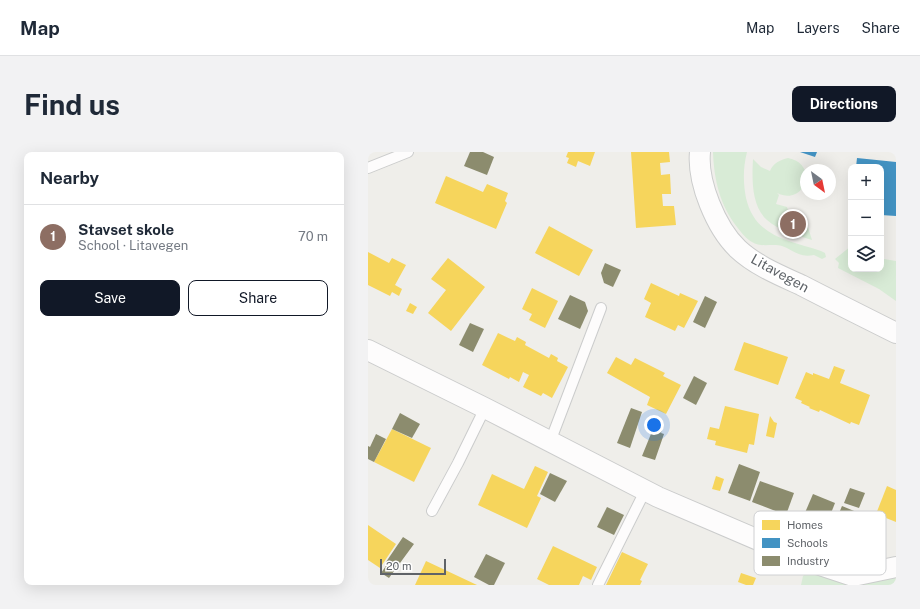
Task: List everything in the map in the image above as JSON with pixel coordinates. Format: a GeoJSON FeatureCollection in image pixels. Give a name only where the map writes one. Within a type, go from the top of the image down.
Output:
{"type":"FeatureCollection","features":[{"type":"Feature","properties":{"kind":"street","name":"Litavegen"},"geometry":{"type":"LineString","coordinates":[[700,152],[702,175],[708,202],[721,228],[738,249],[760,266],[896,333]]}},
{"type":"Feature","properties":{"kind":"street"},"geometry":{"type":"LineString","coordinates":[[368,350],[485,408],[645,491],[754,538]]}},
{"type":"Feature","properties":{"kind":"street"},"geometry":{"type":"LineString","coordinates":[[886,568],[896,566]]}},
{"type":"Feature","properties":{"kind":"lane"},"geometry":{"type":"LineString","coordinates":[[368,168],[408,152]]}},
{"type":"Feature","properties":{"kind":"lane"},"geometry":{"type":"LineString","coordinates":[[550,442],[601,308]]}},
{"type":"Feature","properties":{"kind":"lane"},"geometry":{"type":"LineString","coordinates":[[432,511],[485,408]]}},
{"type":"Feature","properties":{"kind":"lane"},"geometry":{"type":"LineString","coordinates":[[598,585],[645,491]]}},
{"type":"Feature","properties":{"kind":"green space"},"geometry":{"type":"Polygon","coordinates":[[[713,152],[747,152],[744,169],[745,192],[750,211],[757,221],[774,235],[821,251],[825,253],[826,257],[822,259],[814,255],[801,255],[778,245],[759,245],[746,237],[731,219],[722,201],[715,172],[713,152]]]}},
{"type":"Feature","properties":{"kind":"green space"},"geometry":{"type":"Polygon","coordinates":[[[788,158],[800,164],[800,191],[787,196],[777,193],[779,195],[776,204],[787,207],[790,217],[795,223],[801,226],[807,224],[812,240],[788,232],[772,224],[762,214],[755,200],[753,159],[761,167],[770,171],[777,162],[788,158]]]}},
{"type":"Feature","properties":{"kind":"green space"},"geometry":{"type":"Polygon","coordinates":[[[848,248],[848,272],[884,272],[884,259],[896,261],[896,301],[879,289],[838,268],[839,263],[835,259],[848,248]]]}},
{"type":"Feature","properties":{"kind":"green space"},"geometry":{"type":"Polygon","coordinates":[[[875,575],[896,577],[896,585],[801,585],[803,576],[875,575]]]}},
{"type":"Feature","properties":{"kind":"building: Homes"},"geometry":{"type":"Polygon","coordinates":[[[568,152],[595,152],[590,166],[578,161],[576,167],[567,163],[569,158],[566,157],[568,152]]]}},
{"type":"Feature","properties":{"kind":"building: Homes"},"geometry":{"type":"Polygon","coordinates":[[[631,152],[669,152],[670,162],[660,163],[661,175],[670,174],[671,194],[662,194],[663,206],[674,206],[676,225],[636,228],[631,152]]]}},
{"type":"Feature","properties":{"kind":"building: Homes"},"geometry":{"type":"Polygon","coordinates":[[[446,176],[483,192],[487,184],[508,193],[505,201],[507,203],[496,229],[435,203],[446,176]]]}},
{"type":"Feature","properties":{"kind":"building: Homes"},"geometry":{"type":"Polygon","coordinates":[[[549,226],[593,250],[579,276],[535,253],[549,226]]]}},
{"type":"Feature","properties":{"kind":"building: Homes"},"geometry":{"type":"Polygon","coordinates":[[[368,252],[389,263],[392,258],[406,265],[395,285],[402,289],[399,296],[392,292],[390,296],[368,285],[368,252]]]}},
{"type":"Feature","properties":{"kind":"building: Homes"},"geometry":{"type":"Polygon","coordinates":[[[448,258],[485,287],[451,331],[428,313],[446,290],[431,279],[448,258]]]}},
{"type":"Feature","properties":{"kind":"building: Homes"},"geometry":{"type":"Polygon","coordinates":[[[651,283],[679,296],[680,293],[698,301],[684,328],[678,325],[675,331],[645,317],[651,303],[644,299],[651,283]]]}},
{"type":"Feature","properties":{"kind":"building: Homes"},"geometry":{"type":"Polygon","coordinates":[[[532,288],[558,301],[545,328],[529,320],[532,314],[522,309],[532,288]]]}},
{"type":"Feature","properties":{"kind":"building: Homes"},"geometry":{"type":"Polygon","coordinates":[[[410,303],[417,307],[413,314],[406,311],[410,303]]]}},
{"type":"Feature","properties":{"kind":"building: Homes"},"geometry":{"type":"Polygon","coordinates":[[[498,333],[515,341],[517,337],[526,342],[525,345],[549,358],[551,354],[558,358],[557,361],[568,367],[552,398],[543,393],[541,396],[523,387],[529,375],[523,372],[519,382],[510,377],[509,379],[482,365],[498,333]]]}},
{"type":"Feature","properties":{"kind":"building: Homes"},"geometry":{"type":"Polygon","coordinates":[[[744,342],[788,357],[778,385],[734,370],[744,342]]]}},
{"type":"Feature","properties":{"kind":"building: Homes"},"geometry":{"type":"Polygon","coordinates":[[[616,357],[631,365],[635,358],[665,373],[663,376],[681,385],[666,414],[647,405],[650,397],[607,373],[616,357]]]}},
{"type":"Feature","properties":{"kind":"building: Homes"},"geometry":{"type":"Polygon","coordinates":[[[834,366],[845,370],[840,383],[870,395],[859,425],[851,422],[850,424],[820,410],[819,412],[809,408],[810,407],[801,403],[802,401],[795,398],[806,372],[829,379],[834,366]]]}},
{"type":"Feature","properties":{"kind":"building: Homes"},"geometry":{"type":"Polygon","coordinates":[[[725,406],[759,414],[754,445],[749,444],[747,453],[715,445],[716,441],[707,439],[710,427],[719,429],[725,406]]]}},
{"type":"Feature","properties":{"kind":"building: Homes"},"geometry":{"type":"Polygon","coordinates":[[[770,416],[774,422],[777,423],[774,438],[766,436],[770,416]]]}},
{"type":"Feature","properties":{"kind":"building: Homes"},"geometry":{"type":"Polygon","coordinates":[[[392,429],[431,448],[414,482],[374,462],[392,429]]]}},
{"type":"Feature","properties":{"kind":"building: Homes"},"geometry":{"type":"Polygon","coordinates":[[[535,466],[548,472],[537,496],[541,498],[527,528],[478,505],[492,474],[524,489],[535,466]]]}},
{"type":"Feature","properties":{"kind":"building: Homes"},"geometry":{"type":"Polygon","coordinates":[[[716,476],[724,479],[720,491],[712,489],[716,476]]]}},
{"type":"Feature","properties":{"kind":"building: Homes"},"geometry":{"type":"Polygon","coordinates":[[[887,486],[896,490],[896,522],[886,518],[886,511],[877,511],[887,486]]]}},
{"type":"Feature","properties":{"kind":"building: Homes"},"geometry":{"type":"Polygon","coordinates":[[[368,525],[396,544],[380,568],[368,560],[368,525]]]}},
{"type":"Feature","properties":{"kind":"building: Homes"},"geometry":{"type":"Polygon","coordinates":[[[553,546],[597,567],[591,580],[583,576],[579,585],[549,585],[537,579],[553,546]]]}},
{"type":"Feature","properties":{"kind":"building: Homes"},"geometry":{"type":"Polygon","coordinates":[[[622,552],[648,564],[640,580],[642,581],[640,585],[606,585],[622,552]]]}},
{"type":"Feature","properties":{"kind":"building: Homes"},"geometry":{"type":"Polygon","coordinates":[[[426,561],[477,585],[415,585],[426,561]]]}},
{"type":"Feature","properties":{"kind":"building: Homes"},"geometry":{"type":"Polygon","coordinates":[[[741,573],[756,578],[753,585],[746,585],[738,582],[741,573]]]}},
{"type":"Feature","properties":{"kind":"building: Schools"},"geometry":{"type":"Polygon","coordinates":[[[800,152],[817,152],[815,157],[800,152]]]}},
{"type":"Feature","properties":{"kind":"building: Schools"},"geometry":{"type":"Polygon","coordinates":[[[857,158],[896,162],[896,216],[884,215],[884,164],[856,164],[857,158]]]}},
{"type":"Feature","properties":{"kind":"building: Industry"},"geometry":{"type":"Polygon","coordinates":[[[470,152],[483,152],[494,157],[487,175],[464,166],[470,152]]]}},
{"type":"Feature","properties":{"kind":"building: Industry"},"geometry":{"type":"Polygon","coordinates":[[[605,263],[621,270],[613,287],[604,283],[601,273],[605,263]]]}},
{"type":"Feature","properties":{"kind":"building: Industry"},"geometry":{"type":"Polygon","coordinates":[[[570,295],[585,302],[588,311],[580,329],[558,319],[570,295]]]}},
{"type":"Feature","properties":{"kind":"building: Industry"},"geometry":{"type":"Polygon","coordinates":[[[705,296],[717,302],[705,328],[693,322],[705,296]]]}},
{"type":"Feature","properties":{"kind":"building: Industry"},"geometry":{"type":"Polygon","coordinates":[[[470,323],[484,329],[473,352],[459,345],[470,323]]]}},
{"type":"Feature","properties":{"kind":"building: Industry"},"geometry":{"type":"Polygon","coordinates":[[[694,376],[707,383],[696,405],[683,398],[694,376]]]}},
{"type":"Feature","properties":{"kind":"building: Industry"},"geometry":{"type":"Polygon","coordinates":[[[631,408],[642,412],[630,448],[617,443],[631,408]]]}},
{"type":"Feature","properties":{"kind":"building: Industry"},"geometry":{"type":"Polygon","coordinates":[[[400,413],[420,424],[412,438],[392,429],[400,413]]]}},
{"type":"Feature","properties":{"kind":"building: Industry"},"geometry":{"type":"Polygon","coordinates":[[[655,424],[663,427],[661,433],[664,434],[655,460],[642,456],[655,424]]]}},
{"type":"Feature","properties":{"kind":"building: Industry"},"geometry":{"type":"Polygon","coordinates":[[[376,434],[386,439],[374,462],[368,459],[368,446],[370,447],[376,434]]]}},
{"type":"Feature","properties":{"kind":"building: Industry"},"geometry":{"type":"Polygon","coordinates":[[[739,464],[760,472],[750,501],[728,493],[739,464]]]}},
{"type":"Feature","properties":{"kind":"building: Industry"},"geometry":{"type":"Polygon","coordinates":[[[550,473],[567,481],[555,502],[540,494],[550,473]]]}},
{"type":"Feature","properties":{"kind":"building: Industry"},"geometry":{"type":"Polygon","coordinates":[[[760,481],[794,493],[787,511],[776,511],[752,502],[760,481]]]}},
{"type":"Feature","properties":{"kind":"building: Industry"},"geometry":{"type":"Polygon","coordinates":[[[850,488],[865,493],[859,508],[844,503],[850,488]]]}},
{"type":"Feature","properties":{"kind":"building: Industry"},"geometry":{"type":"Polygon","coordinates":[[[813,494],[835,503],[832,511],[806,511],[813,494]]]}},
{"type":"Feature","properties":{"kind":"building: Industry"},"geometry":{"type":"Polygon","coordinates":[[[842,506],[854,511],[840,511],[842,506]]]}},
{"type":"Feature","properties":{"kind":"building: Industry"},"geometry":{"type":"Polygon","coordinates":[[[607,507],[624,515],[614,535],[597,527],[607,507]]]}},
{"type":"Feature","properties":{"kind":"building: Industry"},"geometry":{"type":"Polygon","coordinates":[[[403,537],[414,544],[389,578],[381,573],[388,563],[386,562],[403,537]]]}},
{"type":"Feature","properties":{"kind":"building: Industry"},"geometry":{"type":"Polygon","coordinates":[[[486,554],[505,563],[494,585],[489,585],[474,577],[486,554]]]}},
{"type":"Feature","properties":{"kind":"place","name":"Stavset skole"},"geometry":{"type":"Point","coordinates":[793,224]}}]}
